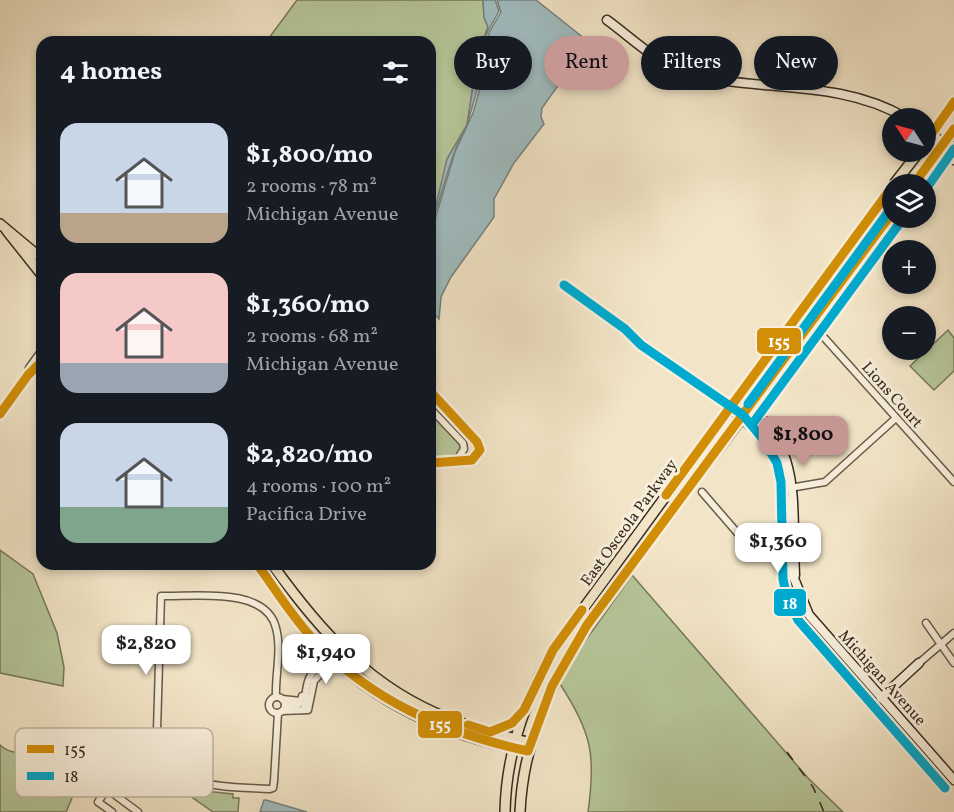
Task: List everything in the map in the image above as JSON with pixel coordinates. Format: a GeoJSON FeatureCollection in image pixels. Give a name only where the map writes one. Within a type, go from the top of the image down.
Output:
{"type":"FeatureCollection","features":[{"type":"Feature","properties":{"kind":"main road"},"geometry":{"type":"LineString","coordinates":[[607,20],[664,62],[692,75],[848,94],[886,108]]}},
{"type":"Feature","properties":{"kind":"main road"},"geometry":{"type":"LineString","coordinates":[[936,125],[954,102]]}},
{"type":"Feature","properties":{"kind":"main road"},"geometry":{"type":"LineString","coordinates":[[921,174],[954,129]]}},
{"type":"Feature","properties":{"kind":"main road"},"geometry":{"type":"LineString","coordinates":[[936,142],[954,147]]}},
{"type":"Feature","properties":{"kind":"main road"},"geometry":{"type":"LineString","coordinates":[[943,145],[954,160]]}},
{"type":"Feature","properties":{"kind":"main road","name":"East Osceola Parkway"},"geometry":{"type":"LineString","coordinates":[[902,174],[911,162]]}},
{"type":"Feature","properties":{"kind":"main road","name":"East Osceola Parkway"},"geometry":{"type":"LineString","coordinates":[[505,812],[515,738],[538,678],[564,634],[611,574],[882,201]]}},
{"type":"Feature","properties":{"kind":"main road"},"geometry":{"type":"LineString","coordinates":[[4,227],[36,253]]}},
{"type":"Feature","properties":{"kind":"main road"},"geometry":{"type":"LineString","coordinates":[[4,227],[11,240],[36,268]]}},
{"type":"Feature","properties":{"kind":"main road","name":"East Osceola Parkway"},"geometry":{"type":"LineString","coordinates":[[520,812],[529,747],[554,680],[587,625],[882,227]]}},
{"type":"Feature","properties":{"kind":"main road","name":"Michigan Avenue"},"geometry":{"type":"LineString","coordinates":[[738,397],[751,406],[781,444],[788,459],[794,488],[791,550]]}},
{"type":"Feature","properties":{"kind":"main road","name":"Michigan Avenue"},"geometry":{"type":"LineString","coordinates":[[730,408],[743,417],[768,447],[782,477],[797,590],[816,624],[954,780]]}},
{"type":"Feature","properties":{"kind":"main road"},"geometry":{"type":"LineString","coordinates":[[261,570],[297,619],[330,657],[366,688],[402,711],[461,735],[513,749],[529,747]]}},
{"type":"Feature","properties":{"kind":"main road"},"geometry":{"type":"LineString","coordinates":[[276,570],[309,615],[339,648],[373,677],[405,698],[448,718],[515,738],[529,747]]}},
{"type":"Feature","properties":{"kind":"main road"},"geometry":{"type":"LineString","coordinates":[[881,698],[919,663]]}},
{"type":"Feature","properties":{"kind":"main road"},"geometry":{"type":"LineString","coordinates":[[490,732],[509,726],[525,710]]}},
{"type":"Feature","properties":{"kind":"street","name":"Lions Court"},"geometry":{"type":"LineString","coordinates":[[811,323],[954,482]]}},
{"type":"Feature","properties":{"kind":"street"},"geometry":{"type":"LineString","coordinates":[[28,375],[29,368],[36,358]]}},
{"type":"Feature","properties":{"kind":"street"},"geometry":{"type":"LineString","coordinates":[[0,414],[36,367]]}},
{"type":"Feature","properties":{"kind":"street"},"geometry":{"type":"LineString","coordinates":[[436,415],[463,443],[462,454],[450,461],[436,462]]}},
{"type":"Feature","properties":{"kind":"street"},"geometry":{"type":"LineString","coordinates":[[783,488],[825,482],[896,418]]}},
{"type":"Feature","properties":{"kind":"street"},"geometry":{"type":"LineString","coordinates":[[702,492],[747,544],[762,550],[791,550]]}},
{"type":"Feature","properties":{"kind":"street"},"geometry":{"type":"LineString","coordinates":[[157,728],[161,596],[244,598],[269,613],[277,634],[281,705],[273,788],[213,784]]}},
{"type":"Feature","properties":{"kind":"street"},"geometry":{"type":"LineString","coordinates":[[926,623],[954,663]]}},
{"type":"Feature","properties":{"kind":"street"},"geometry":{"type":"LineString","coordinates":[[919,663],[954,633]]}},
{"type":"Feature","properties":{"kind":"street"},"geometry":{"type":"LineString","coordinates":[[281,705],[297,706],[301,701],[307,679],[325,659],[339,648]]}},
{"type":"Feature","properties":{"kind":"street"},"geometry":{"type":"LineString","coordinates":[[281,705],[308,710],[311,705],[314,681],[330,664],[330,657]]}},
{"type":"Feature","properties":{"kind":"street"},"geometry":{"type":"LineString","coordinates":[[304,710],[307,679]]}},
{"type":"Feature","properties":{"kind":"street"},"geometry":{"type":"LineString","coordinates":[[101,797],[98,802],[112,812]]}},
{"type":"Feature","properties":{"kind":"street"},"geometry":{"type":"LineString","coordinates":[[117,797],[138,812]]}},
{"type":"Feature","properties":{"kind":"green space"},"geometry":{"type":"Polygon","coordinates":[[[297,0],[483,0],[484,17],[488,27],[485,36],[454,36],[454,90],[472,90],[467,125],[447,159],[436,208],[436,36],[270,36],[297,0]]]}},
{"type":"Feature","properties":{"kind":"green space"},"geometry":{"type":"Polygon","coordinates":[[[948,330],[954,338],[954,371],[934,390],[910,366],[916,360],[936,360],[936,341],[948,330]]]}},
{"type":"Feature","properties":{"kind":"green space"},"geometry":{"type":"Polygon","coordinates":[[[436,418],[461,444],[461,450],[456,456],[436,459],[436,418]]]}},
{"type":"Feature","properties":{"kind":"green space"},"geometry":{"type":"Polygon","coordinates":[[[0,550],[33,574],[57,633],[64,667],[63,686],[0,673],[0,550]]]}},
{"type":"Feature","properties":{"kind":"green space"},"geometry":{"type":"Polygon","coordinates":[[[632,575],[808,778],[843,812],[588,812],[592,775],[589,745],[579,717],[560,684],[583,644],[632,575]]]}},
{"type":"Feature","properties":{"kind":"green space"},"geometry":{"type":"Polygon","coordinates":[[[0,745],[15,752],[15,797],[72,797],[66,812],[0,812],[0,745]]]}},
{"type":"Feature","properties":{"kind":"green space"},"geometry":{"type":"Polygon","coordinates":[[[213,792],[233,794],[233,798],[239,798],[238,812],[213,812],[192,797],[213,797],[213,792]]]}},
{"type":"Feature","properties":{"kind":"water"},"geometry":{"type":"Polygon","coordinates":[[[483,0],[495,0],[499,11],[485,36],[488,27],[484,17],[483,0]]]}},
{"type":"Feature","properties":{"kind":"water"},"geometry":{"type":"Polygon","coordinates":[[[497,0],[536,0],[581,36],[544,36],[544,90],[555,90],[542,108],[541,117],[544,124],[514,163],[494,199],[494,217],[451,277],[441,297],[439,319],[436,316],[436,216],[455,152],[473,113],[480,90],[532,90],[532,36],[489,36],[501,12],[497,0]]]}},
{"type":"Feature","properties":{"kind":"water"},"geometry":{"type":"Polygon","coordinates":[[[472,90],[477,90],[467,125],[472,90]]]}},
{"type":"Feature","properties":{"kind":"water"},"geometry":{"type":"Polygon","coordinates":[[[467,125],[451,163],[436,210],[436,205],[447,159],[467,125]]]}},
{"type":"Feature","properties":{"kind":"water"},"geometry":{"type":"Polygon","coordinates":[[[266,800],[307,812],[260,812],[266,800]]]}},
{"type":"Feature","properties":{"kind":"railway"},"geometry":{"type":"LineString","coordinates":[[787,752],[813,787],[824,812]]}},
{"type":"Feature","properties":{"kind":"transit line","name":"155"},"geometry":{"type":"LineString","coordinates":[[936,128],[954,102]]}},
{"type":"Feature","properties":{"kind":"transit line","name":"155"},"geometry":{"type":"LineString","coordinates":[[921,174],[954,129]]}},
{"type":"Feature","properties":{"kind":"transit line","name":"18"},"geometry":{"type":"LineString","coordinates":[[936,175],[954,149]]}},
{"type":"Feature","properties":{"kind":"transit line","name":"155"},"geometry":{"type":"LineString","coordinates":[[666,495],[882,201]]}},
{"type":"Feature","properties":{"kind":"transit line","name":"18"},"geometry":{"type":"LineString","coordinates":[[748,404],[882,221]]}},
{"type":"Feature","properties":{"kind":"transit line","name":"155"},"geometry":{"type":"LineString","coordinates":[[261,570],[312,638],[359,680],[384,697],[439,724],[468,735],[528,751],[552,686],[587,625],[882,227]]}},
{"type":"Feature","properties":{"kind":"transit line","name":"18"},"geometry":{"type":"LineString","coordinates":[[753,423],[896,228]]}},
{"type":"Feature","properties":{"kind":"transit line","name":"18"},"geometry":{"type":"LineString","coordinates":[[564,285],[625,329],[641,345],[743,415],[762,438],[777,463],[781,482],[783,579],[786,594],[798,620],[945,788]]}},
{"type":"Feature","properties":{"kind":"transit line","name":"155"},"geometry":{"type":"LineString","coordinates":[[0,414],[36,367]]}},
{"type":"Feature","properties":{"kind":"transit line","name":"155"},"geometry":{"type":"LineString","coordinates":[[436,398],[477,442],[480,450],[472,460],[436,463]]}},
{"type":"Feature","properties":{"kind":"transit line","name":"155"},"geometry":{"type":"LineString","coordinates":[[468,725],[490,732],[512,723],[524,710],[553,650],[582,610]]}}]}
